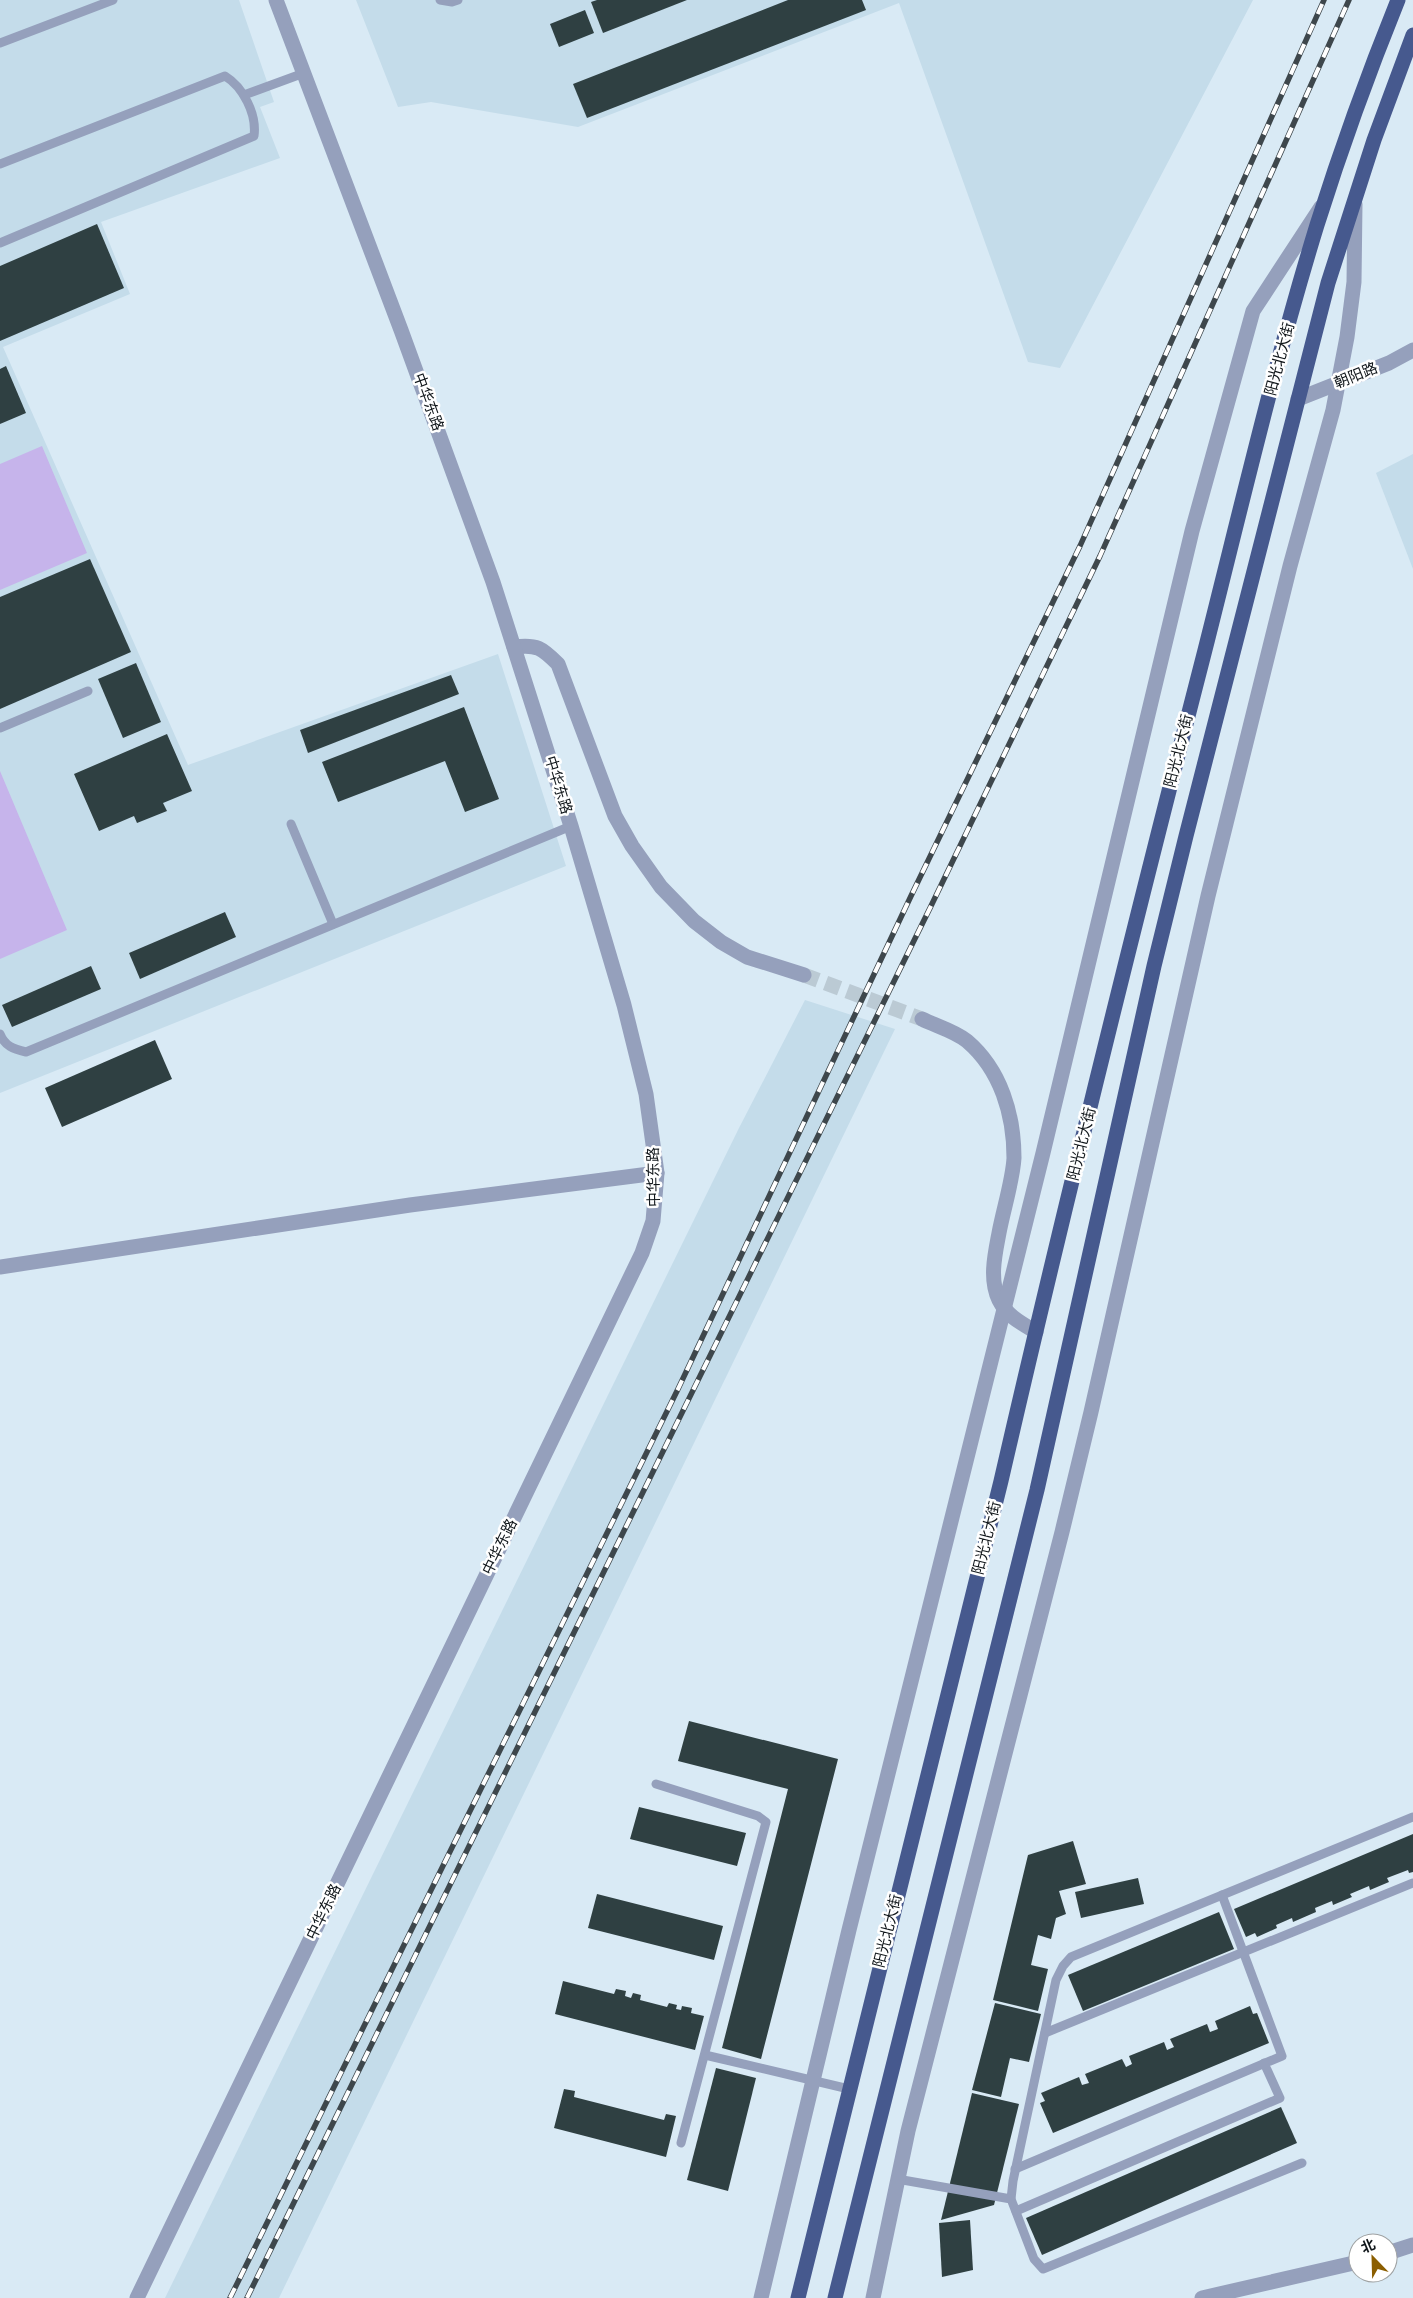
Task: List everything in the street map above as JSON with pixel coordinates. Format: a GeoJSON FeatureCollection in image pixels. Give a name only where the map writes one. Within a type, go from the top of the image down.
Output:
{"type":"FeatureCollection","features":[{"type":"Feature","properties":{"kind":"highway","name":"阳光北大街"},"geometry":{"type":"LineString","coordinates":[[798,2298],[999,1491],[1166,801],[1302,276],[1326,199],[1398,0]]}},
{"type":"Feature","properties":{"kind":"highway","name":"阳光北大街"},"geometry":{"type":"LineString","coordinates":[[835,2298],[1037,1490],[1156,956],[1298,399],[1328,284],[1355,198],[1413,35]]}},
{"type":"Feature","properties":{"kind":"street","name":"中华东路"},"geometry":{"type":"LineString","coordinates":[[137,2298],[642,1253],[653,1221],[656,1173],[652,1127],[641,1070],[571,826],[514,647],[448,456],[276,0]]}},
{"type":"Feature","properties":{"kind":"street"},"geometry":{"type":"LineString","coordinates":[[873,2298],[897,2179],[1062,1532],[1208,896],[1290,566],[1333,410],[1347,337],[1354,282],[1355,198]]}},
{"type":"Feature","properties":{"kind":"street"},"geometry":{"type":"LineString","coordinates":[[761,2298],[812,2080],[1004,1307],[1190,540],[1253,311],[1326,199]]}},
{"type":"Feature","properties":{"kind":"street","name":"朝阳路"},"geometry":{"type":"LineString","coordinates":[[1298,399],[1389,363],[1413,350]]}},
{"type":"Feature","properties":{"kind":"street"},"geometry":{"type":"LineString","coordinates":[[514,647],[529,645],[542,648],[558,664],[616,816],[632,846],[661,887],[694,921],[721,942],[747,957],[804,976]]}},
{"type":"Feature","properties":{"kind":"street"},"geometry":{"type":"LineString","coordinates":[[922,1020],[966,1040],[985,1061],[999,1082],[1009,1108],[1014,1159],[993,1261],[995,1283],[999,1300],[1011,1317],[1036,1332]]}},
{"type":"Feature","properties":{"kind":"street"},"geometry":{"type":"LineString","coordinates":[[0,1267],[410,1205],[656,1173]]}},
{"type":"Feature","properties":{"kind":"street"},"geometry":{"type":"LineString","coordinates":[[1398,2249],[1413,2245]]}},
{"type":"Feature","properties":{"kind":"street"},"geometry":{"type":"LineString","coordinates":[[1202,2298],[1348,2264]]}},
{"type":"Feature","properties":{"kind":"lane"},"geometry":{"type":"LineString","coordinates":[[0,43],[113,0]]}},
{"type":"Feature","properties":{"kind":"lane"},"geometry":{"type":"LineString","coordinates":[[440,0],[452,2],[458,0]]}},
{"type":"Feature","properties":{"kind":"lane"},"geometry":{"type":"LineString","coordinates":[[244,96],[304,73]]}},
{"type":"Feature","properties":{"kind":"lane"},"geometry":{"type":"LineString","coordinates":[[0,164],[225,76],[234,82],[244,96],[255,128],[254,136],[0,244]]}},
{"type":"Feature","properties":{"kind":"lane"},"geometry":{"type":"LineString","coordinates":[[0,728],[88,691]]}},
{"type":"Feature","properties":{"kind":"lane"},"geometry":{"type":"LineString","coordinates":[[291,824],[333,924]]}},
{"type":"Feature","properties":{"kind":"lane"},"geometry":{"type":"LineString","coordinates":[[0,1034],[4,1043],[14,1050],[26,1052],[571,826]]}},
{"type":"Feature","properties":{"kind":"lane"},"geometry":{"type":"LineString","coordinates":[[656,1784],[758,1816],[766,1822],[681,2143]]}},
{"type":"Feature","properties":{"kind":"lane"},"geometry":{"type":"LineString","coordinates":[[1302,2163],[1043,2269],[1034,2259],[1011,2199],[1015,2169],[1056,1980],[1063,1966],[1071,1957],[1413,1817]]}},
{"type":"Feature","properties":{"kind":"lane"},"geometry":{"type":"LineString","coordinates":[[1045,2033],[1413,1883]]}},
{"type":"Feature","properties":{"kind":"lane"},"geometry":{"type":"LineString","coordinates":[[1015,2169],[1282,2056],[1222,1896]]}},
{"type":"Feature","properties":{"kind":"lane"},"geometry":{"type":"LineString","coordinates":[[705,2055],[849,2089]]}},
{"type":"Feature","properties":{"kind":"lane"},"geometry":{"type":"LineString","coordinates":[[1016,2211],[1280,2098],[1264,2063]]}},
{"type":"Feature","properties":{"kind":"lane"},"geometry":{"type":"LineString","coordinates":[[897,2179],[1011,2199]]}},
{"type":"Feature","properties":{"kind":"shaded area"},"geometry":{"type":"Polygon","coordinates":[[[0,0],[239,0],[274,102],[260,107],[280,158],[101,222],[130,294],[3,347],[188,765],[498,654],[566,866],[0,1093],[0,0]]]}},
{"type":"Feature","properties":{"kind":"shaded area"},"geometry":{"type":"Polygon","coordinates":[[[356,0],[1253,0],[1060,368],[1028,362],[899,3],[578,127],[431,102],[398,107],[356,0]]]}},
{"type":"Feature","properties":{"kind":"shaded area"},"geometry":{"type":"Polygon","coordinates":[[[42,446],[87,553],[0,590],[0,464],[42,446]]]}},
{"type":"Feature","properties":{"kind":"shaded area"},"geometry":{"type":"Polygon","coordinates":[[[1413,454],[1413,569],[1376,473],[1413,454]]]}},
{"type":"Feature","properties":{"kind":"shaded area"},"geometry":{"type":"Polygon","coordinates":[[[0,771],[67,930],[0,959],[0,771]]]}},
{"type":"Feature","properties":{"kind":"shaded area"},"geometry":{"type":"Polygon","coordinates":[[[805,1000],[895,1029],[279,2298],[165,2298],[739,1128],[805,1000]]]}},
{"type":"Feature","properties":{"kind":"building"},"geometry":{"type":"Polygon","coordinates":[[[597,0],[687,0],[603,33],[591,2],[597,0]]]}},
{"type":"Feature","properties":{"kind":"building"},"geometry":{"type":"Polygon","coordinates":[[[788,0],[862,0],[866,10],[587,118],[573,84],[788,0]]]}},
{"type":"Feature","properties":{"kind":"building"},"geometry":{"type":"Polygon","coordinates":[[[585,10],[594,33],[559,47],[550,24],[585,10]]]}},
{"type":"Feature","properties":{"kind":"building"},"geometry":{"type":"Polygon","coordinates":[[[97,224],[124,288],[0,341],[0,266],[97,224]]]}},
{"type":"Feature","properties":{"kind":"building"},"geometry":{"type":"Polygon","coordinates":[[[6,366],[26,413],[0,424],[0,369],[6,366]]]}},
{"type":"Feature","properties":{"kind":"building"},"geometry":{"type":"Polygon","coordinates":[[[90,559],[131,652],[0,709],[0,597],[90,559]]]}},
{"type":"Feature","properties":{"kind":"building"},"geometry":{"type":"Polygon","coordinates":[[[136,663],[161,722],[123,738],[98,679],[136,663]]]}},
{"type":"Feature","properties":{"kind":"building"},"geometry":{"type":"Polygon","coordinates":[[[451,675],[459,694],[308,753],[300,730],[451,675]]]}},
{"type":"Feature","properties":{"kind":"building"},"geometry":{"type":"Polygon","coordinates":[[[464,707],[499,799],[465,812],[445,761],[338,802],[322,762],[464,707]]]}},
{"type":"Feature","properties":{"kind":"building"},"geometry":{"type":"Polygon","coordinates":[[[167,734],[192,791],[163,803],[167,811],[137,823],[134,816],[99,831],[74,774],[167,734]]]}},
{"type":"Feature","properties":{"kind":"building"},"geometry":{"type":"Polygon","coordinates":[[[225,912],[236,937],[140,979],[129,953],[225,912]]]}},
{"type":"Feature","properties":{"kind":"building"},"geometry":{"type":"Polygon","coordinates":[[[91,966],[101,989],[12,1027],[2,1005],[91,966]]]}},
{"type":"Feature","properties":{"kind":"building"},"geometry":{"type":"Polygon","coordinates":[[[155,1040],[172,1079],[62,1127],[45,1088],[155,1040]]]}},
{"type":"Feature","properties":{"kind":"building"},"geometry":{"type":"Polygon","coordinates":[[[689,1721],[838,1759],[761,2059],[722,2048],[788,1789],[678,1761],[689,1721]]]}},
{"type":"Feature","properties":{"kind":"building"},"geometry":{"type":"Polygon","coordinates":[[[639,1807],[746,1833],[737,1866],[630,1839],[639,1807]]]}},
{"type":"Feature","properties":{"kind":"building"},"geometry":{"type":"Polygon","coordinates":[[[1413,1834],[1413,1872],[1409,1873],[1408,1870],[1387,1878],[1389,1882],[1370,1890],[1369,1886],[1350,1894],[1352,1897],[1333,1905],[1332,1901],[1315,1908],[1316,1912],[1293,1922],[1292,1918],[1276,1925],[1277,1928],[1257,1937],[1255,1933],[1246,1937],[1234,1909],[1413,1834]]]}},
{"type":"Feature","properties":{"kind":"building"},"geometry":{"type":"Polygon","coordinates":[[[1073,1841],[1086,1884],[1059,1891],[1066,1914],[1056,1918],[1051,1939],[1038,1935],[1031,1965],[1048,1969],[1038,2011],[993,2000],[1028,1855],[1073,1841]]]}},
{"type":"Feature","properties":{"kind":"building"},"geometry":{"type":"Polygon","coordinates":[[[1138,1878],[1144,1904],[1081,1918],[1075,1892],[1138,1878]]]}},
{"type":"Feature","properties":{"kind":"building"},"geometry":{"type":"Polygon","coordinates":[[[597,1894],[723,1926],[714,1960],[588,1928],[597,1894]]]}},
{"type":"Feature","properties":{"kind":"building"},"geometry":{"type":"Polygon","coordinates":[[[1219,1912],[1234,1949],[1083,2011],[1068,1975],[1219,1912]]]}},
{"type":"Feature","properties":{"kind":"building"},"geometry":{"type":"Polygon","coordinates":[[[563,1981],[614,1994],[616,1989],[626,1991],[625,1996],[631,1998],[633,1993],[641,1995],[640,2000],[667,2007],[669,2003],[677,2005],[676,2009],[681,2010],[682,2006],[692,2008],[691,2013],[704,2016],[695,2050],[555,2014],[563,1981]]]}},
{"type":"Feature","properties":{"kind":"building"},"geometry":{"type":"Polygon","coordinates":[[[995,2003],[1041,2014],[1029,2062],[1010,2058],[1001,2097],[972,2090],[995,2003]]]}},
{"type":"Feature","properties":{"kind":"building"},"geometry":{"type":"Polygon","coordinates":[[[1250,2006],[1253,2014],[1257,2013],[1269,2043],[1053,2133],[1040,2103],[1045,2101],[1041,2093],[1079,2077],[1082,2085],[1089,2083],[1085,2074],[1122,2059],[1126,2067],[1132,2064],[1129,2056],[1164,2042],[1167,2050],[1174,2047],[1170,2039],[1207,2024],[1210,2032],[1218,2029],[1215,2021],[1250,2006]]]}},
{"type":"Feature","properties":{"kind":"building"},"geometry":{"type":"Polygon","coordinates":[[[716,2068],[756,2078],[728,2191],[687,2180],[716,2068]]]}},
{"type":"Feature","properties":{"kind":"building"},"geometry":{"type":"Polygon","coordinates":[[[564,2089],[575,2091],[574,2097],[664,2120],[666,2114],[676,2116],[666,2157],[554,2128],[564,2089]]]}},
{"type":"Feature","properties":{"kind":"building"},"geometry":{"type":"Polygon","coordinates":[[[972,2093],[1019,2104],[994,2205],[941,2220],[972,2093]]]}},
{"type":"Feature","properties":{"kind":"building"},"geometry":{"type":"Polygon","coordinates":[[[1281,2107],[1297,2143],[1042,2255],[1026,2218],[1281,2107]]]}},
{"type":"Feature","properties":{"kind":"building"},"geometry":{"type":"Polygon","coordinates":[[[970,2220],[973,2270],[942,2277],[939,2223],[970,2220]]]}},
{"type":"Feature","properties":{"kind":"tunnel"},"geometry":{"type":"LineString","coordinates":[[804,975],[922,1019]]}},
{"type":"Feature","properties":{"kind":"railway"},"geometry":{"type":"LineString","coordinates":[[230,2298],[678,1389],[911,896],[1080,546],[1324,0]]}},
{"type":"Feature","properties":{"kind":"railway"},"geometry":{"type":"LineString","coordinates":[[247,2298],[931,906],[1100,556],[1349,0]]}}]}
